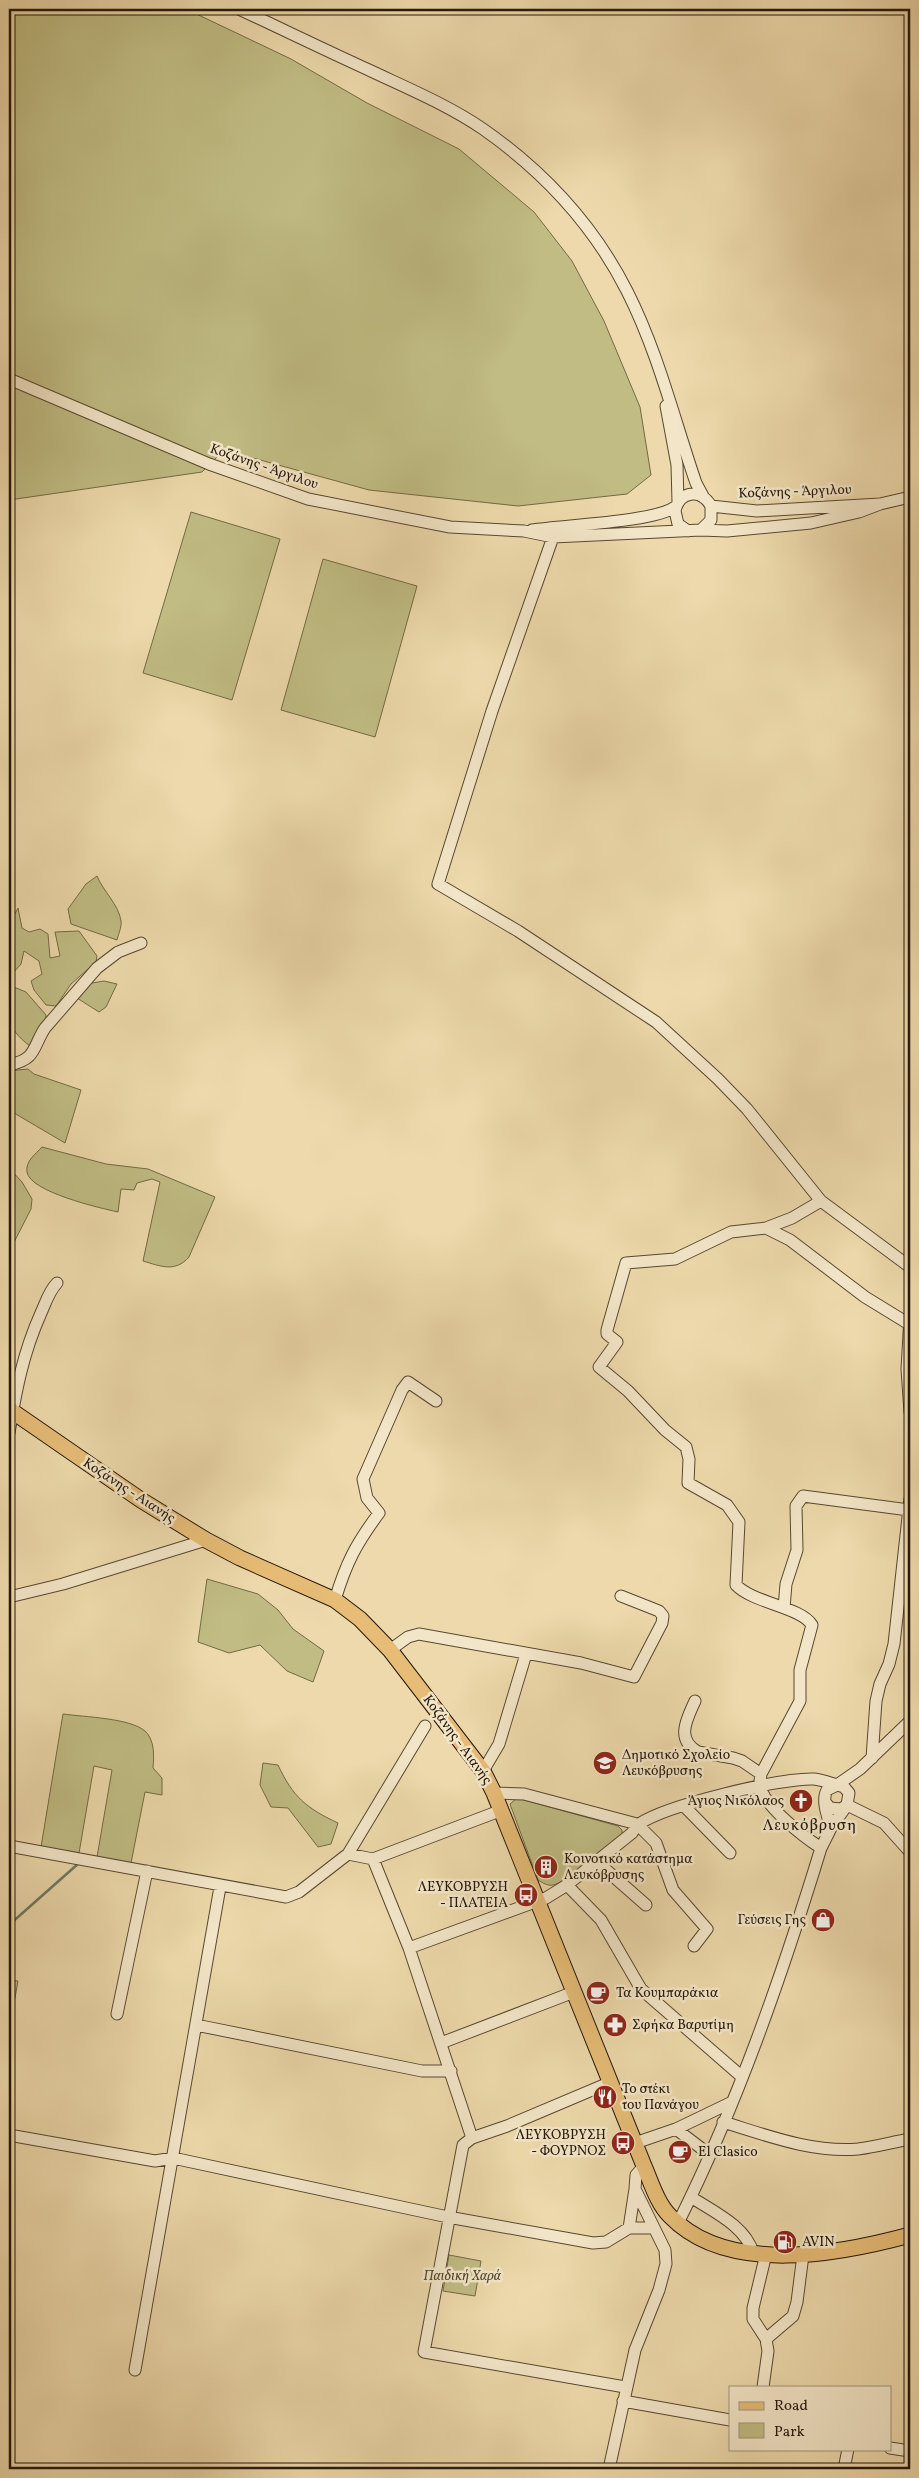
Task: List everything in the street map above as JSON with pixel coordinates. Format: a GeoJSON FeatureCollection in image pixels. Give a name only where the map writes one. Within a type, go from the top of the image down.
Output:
{"type":"FeatureCollection","features":[{"type":"Feature","properties":{"kind":"main road","name":"Κοζάνης - Αιανής"},"geometry":{"type":"LineString","coordinates":[[10,1411],[141,1500],[206,1540],[240,1558],[335,1600],[360,1620],[390,1650],[483,1771],[502,1810],[644,2166],[660,2202],[678,2223],[699,2237],[715,2243],[759,2253],[803,2255],[839,2252],[910,2235]]}},
{"type":"Feature","properties":{"kind":"street"},"geometry":{"type":"LineString","coordinates":[[239,9],[440,104],[482,129],[535,171],[576,212],[616,271],[640,317],[696,483],[708,502],[711,520],[701,530]]}},
{"type":"Feature","properties":{"kind":"street","name":"Κοζάνης - Άργιλου"},"geometry":{"type":"LineString","coordinates":[[9,379],[208,464],[308,499],[450,527],[524,531],[553,537],[701,530],[728,531],[811,523],[859,512],[880,504],[910,497]]}},
{"type":"Feature","properties":{"kind":"street"},"geometry":{"type":"LineString","coordinates":[[664,387],[666,412],[677,464],[676,520],[680,527],[688,531]]}},
{"type":"Feature","properties":{"kind":"street","name":"Κοζάνης - Άργιλου"},"geometry":{"type":"LineString","coordinates":[[524,531],[649,517],[669,512],[690,494],[708,502],[756,511],[880,504]]}},
{"type":"Feature","properties":{"kind":"street"},"geometry":{"type":"LineString","coordinates":[[553,537],[492,711],[438,884],[518,931],[656,1022],[741,1103],[821,1200],[910,1267]]}},
{"type":"Feature","properties":{"kind":"street"},"geometry":{"type":"LineString","coordinates":[[9,1065],[26,1059],[34,1053],[38,1039],[45,1028],[97,968],[118,952],[141,943]]}},
{"type":"Feature","properties":{"kind":"street"},"geometry":{"type":"LineString","coordinates":[[821,1200],[792,1218],[766,1228],[731,1232],[675,1260],[626,1263],[607,1330],[607,1334],[617,1342],[599,1367],[628,1391],[665,1430],[686,1447],[689,1459],[688,1483],[728,1505],[738,1522],[736,1585],[748,1594],[804,1618],[812,1625],[800,1670],[800,1701],[761,1774],[760,1786],[772,1805],[789,1824],[801,1835],[821,1848]]}},
{"type":"Feature","properties":{"kind":"street"},"geometry":{"type":"LineString","coordinates":[[766,1228],[790,1240],[866,1297],[909,1320],[907,1370],[910,1412]]}},
{"type":"Feature","properties":{"kind":"street"},"geometry":{"type":"LineString","coordinates":[[9,1433],[10,1411],[20,1366],[51,1289],[57,1283]]}},
{"type":"Feature","properties":{"kind":"street"},"geometry":{"type":"LineString","coordinates":[[335,1600],[344,1569],[352,1552],[378,1513],[367,1498],[363,1479],[402,1390],[408,1382],[436,1401]]}},
{"type":"Feature","properties":{"kind":"street"},"geometry":{"type":"LineString","coordinates":[[784,1608],[786,1584],[797,1550],[796,1506],[803,1496],[910,1505],[894,1644],[889,1664],[880,1684],[876,1702],[872,1758]]}},
{"type":"Feature","properties":{"kind":"street"},"geometry":{"type":"LineString","coordinates":[[9,1597],[63,1584],[206,1540]]}},
{"type":"Feature","properties":{"kind":"street"},"geometry":{"type":"LineString","coordinates":[[390,1650],[408,1637],[419,1634],[581,1663],[634,1677],[662,1624],[663,1616],[658,1611],[621,1596]]}},
{"type":"Feature","properties":{"kind":"street"},"geometry":{"type":"LineString","coordinates":[[483,1771],[499,1744],[526,1654]]}},
{"type":"Feature","properties":{"kind":"street"},"geometry":{"type":"LineString","coordinates":[[695,1701],[684,1728],[684,1735],[691,1748],[698,1752],[733,1758],[761,1774]]}},
{"type":"Feature","properties":{"kind":"street"},"geometry":{"type":"LineString","coordinates":[[848,1801],[837,1810],[830,1808],[825,1800],[829,1787],[837,1785],[860,1769],[910,1721]]}},
{"type":"Feature","properties":{"kind":"street"},"geometry":{"type":"LineString","coordinates":[[9,1846],[286,1898],[299,1892],[348,1854],[426,1726]]}},
{"type":"Feature","properties":{"kind":"street"},"geometry":{"type":"LineString","coordinates":[[678,2223],[710,2155],[770,2003],[821,1848],[848,1801],[860,1769]]}},
{"type":"Feature","properties":{"kind":"street"},"geometry":{"type":"LineString","coordinates":[[409,1948],[538,1902],[567,1885],[632,1833],[637,1824],[684,1806],[760,1786],[816,1779],[847,1790],[848,1801]]}},
{"type":"Feature","properties":{"kind":"street"},"geometry":{"type":"LineString","coordinates":[[823,1782],[831,1828]]}},
{"type":"Feature","properties":{"kind":"street"},"geometry":{"type":"LineString","coordinates":[[494,1793],[524,1794],[637,1824],[656,1843],[673,1890],[707,1929],[694,1946]]}},
{"type":"Feature","properties":{"kind":"street"},"geometry":{"type":"LineString","coordinates":[[848,1801],[884,1823],[910,1852]]}},
{"type":"Feature","properties":{"kind":"street"},"geometry":{"type":"LineString","coordinates":[[684,1806],[730,1853]]}},
{"type":"Feature","properties":{"kind":"street"},"geometry":{"type":"LineString","coordinates":[[348,1854],[373,1859],[502,1810]]}},
{"type":"Feature","properties":{"kind":"street"},"geometry":{"type":"LineString","coordinates":[[373,1859],[409,1948],[472,2138]]}},
{"type":"Feature","properties":{"kind":"street"},"geometry":{"type":"LineString","coordinates":[[596,1861],[646,1905]]}},
{"type":"Feature","properties":{"kind":"street"},"geometry":{"type":"LineString","coordinates":[[117,2014],[147,1871]]}},
{"type":"Feature","properties":{"kind":"street"},"geometry":{"type":"LineString","coordinates":[[567,1885],[601,1920],[641,1989],[741,2076]]}},
{"type":"Feature","properties":{"kind":"street"},"geometry":{"type":"LineString","coordinates":[[135,2370],[145,2304],[173,2158],[220,1886]]}},
{"type":"Feature","properties":{"kind":"street"},"geometry":{"type":"LineString","coordinates":[[441,2043],[574,1992]]}},
{"type":"Feature","properties":{"kind":"street"},"geometry":{"type":"LineString","coordinates":[[196,2026],[422,2071],[451,2071]]}},
{"type":"Feature","properties":{"kind":"street"},"geometry":{"type":"LineString","coordinates":[[611,2082],[507,2126],[472,2138],[463,2145],[448,2216],[424,2352],[625,2387]]}},
{"type":"Feature","properties":{"kind":"street"},"geometry":{"type":"LineString","coordinates":[[635,2143],[676,2128],[730,2103]]}},
{"type":"Feature","properties":{"kind":"street"},"geometry":{"type":"LineString","coordinates":[[723,2122],[795,2143],[827,2148],[859,2149],[910,2138]]}},
{"type":"Feature","properties":{"kind":"street"},"geometry":{"type":"LineString","coordinates":[[676,2128],[710,2155]]}},
{"type":"Feature","properties":{"kind":"street"},"geometry":{"type":"LineString","coordinates":[[9,2135],[155,2161],[173,2158],[448,2216],[593,2243],[606,2242],[630,2228],[654,2228]]}},
{"type":"Feature","properties":{"kind":"street"},"geometry":{"type":"LineString","coordinates":[[630,2228],[636,2175],[644,2166]]}},
{"type":"Feature","properties":{"kind":"street"},"geometry":{"type":"LineString","coordinates":[[610,2469],[625,2387],[635,2350],[659,2290],[666,2264],[665,2250],[635,2189]]}},
{"type":"Feature","properties":{"kind":"street"},"geometry":{"type":"LineString","coordinates":[[691,2197],[739,2230],[759,2253],[753,2319],[766,2338],[768,2358],[763,2386]]}},
{"type":"Feature","properties":{"kind":"street"},"geometry":{"type":"LineString","coordinates":[[766,2338],[793,2316],[798,2302],[803,2255]]}},
{"type":"Feature","properties":{"kind":"street"},"geometry":{"type":"LineString","coordinates":[[623,2401],[729,2420]]}},
{"type":"Feature","properties":{"kind":"street"},"geometry":{"type":"LineString","coordinates":[[892,2448],[910,2451]]}},
{"type":"Feature","properties":{"kind":"street"},"geometry":{"type":"LineString","coordinates":[[844,2469],[848,2450]]}},
{"type":"Feature","properties":{"kind":"green space"},"geometry":{"type":"Polygon","coordinates":[[[9,9],[186,9],[291,59],[367,103],[459,149],[534,212],[572,261],[604,321],[640,407],[651,475],[627,494],[518,506],[369,490],[224,450],[202,472],[9,500],[9,9]]]}},
{"type":"Feature","properties":{"kind":"green space"},"geometry":{"type":"Polygon","coordinates":[[[191,512],[280,539],[232,700],[143,673],[191,512]]]}},
{"type":"Feature","properties":{"kind":"green space"},"geometry":{"type":"Polygon","coordinates":[[[323,559],[417,586],[375,737],[281,710],[323,559]]]}},
{"type":"Feature","properties":{"kind":"green space"},"geometry":{"type":"Polygon","coordinates":[[[97,876],[120,915],[121,926],[117,940],[71,924],[68,909],[86,884],[97,876]]]}},
{"type":"Feature","properties":{"kind":"green space"},"geometry":{"type":"Polygon","coordinates":[[[18,908],[22,928],[29,932],[40,929],[48,934],[50,958],[60,956],[55,932],[79,931],[97,956],[96,962],[71,984],[56,1006],[46,1005],[34,990],[31,981],[42,974],[39,961],[24,951],[21,964],[14,972],[9,965],[9,925],[18,908]]]}},
{"type":"Feature","properties":{"kind":"green space"},"geometry":{"type":"Polygon","coordinates":[[[104,981],[117,984],[106,1007],[99,1012],[77,998],[92,983],[104,981]]]}},
{"type":"Feature","properties":{"kind":"green space"},"geometry":{"type":"Polygon","coordinates":[[[9,985],[26,992],[46,1015],[45,1023],[30,1046],[16,1033],[12,1026],[9,1012],[9,985]]]}},
{"type":"Feature","properties":{"kind":"green space"},"geometry":{"type":"Polygon","coordinates":[[[28,1069],[34,1074],[81,1090],[65,1143],[9,1110],[9,1071],[28,1069]]]}},
{"type":"Feature","properties":{"kind":"green space"},"geometry":{"type":"Polygon","coordinates":[[[42,1147],[106,1164],[148,1169],[215,1197],[189,1257],[184,1262],[173,1267],[143,1261],[160,1182],[152,1179],[137,1183],[134,1190],[121,1189],[118,1212],[82,1203],[52,1192],[31,1179],[27,1172],[28,1164],[42,1147]]]}},
{"type":"Feature","properties":{"kind":"green space"},"geometry":{"type":"Polygon","coordinates":[[[9,1168],[22,1182],[32,1199],[31,1209],[9,1252],[9,1168]]]}},
{"type":"Feature","properties":{"kind":"green space"},"geometry":{"type":"Polygon","coordinates":[[[207,1579],[258,1594],[278,1610],[293,1629],[324,1651],[313,1682],[287,1671],[260,1645],[229,1653],[198,1642],[207,1579]]]}},
{"type":"Feature","properties":{"kind":"green space"},"geometry":{"type":"Polygon","coordinates":[[[63,1714],[129,1723],[145,1731],[151,1739],[154,1754],[153,1768],[162,1778],[162,1795],[145,1792],[131,1863],[97,1857],[112,1770],[94,1766],[79,1853],[41,1847],[63,1714]]]}},
{"type":"Feature","properties":{"kind":"green space"},"geometry":{"type":"Polygon","coordinates":[[[263,1763],[278,1765],[289,1785],[302,1800],[317,1812],[338,1823],[331,1844],[318,1847],[288,1808],[271,1807],[260,1785],[263,1763]]]}},
{"type":"Feature","properties":{"kind":"green space"},"geometry":{"type":"Polygon","coordinates":[[[517,1798],[618,1826],[622,1830],[622,1835],[567,1878],[559,1883],[547,1885],[538,1880],[510,1804],[517,1798]]]}},
{"type":"Feature","properties":{"kind":"green space"},"geometry":{"type":"Polygon","coordinates":[[[9,1980],[18,1981],[9,2032],[9,1980]]]}},
{"type":"Feature","properties":{"kind":"green space","name":"Παιδική Χαρά"},"geometry":{"type":"Polygon","coordinates":[[[449,2255],[481,2261],[475,2296],[443,2291],[449,2255]]]}},
{"type":"Feature","properties":{"kind":"waterway"},"geometry":{"type":"LineString","coordinates":[[9,1925],[79,1863]]}},
{"type":"Feature","properties":{"kind":"place","name":"Δημοτικό Σχολείο Λευκόβρυσης"},"geometry":{"type":"Point","coordinates":[605,1763]}},
{"type":"Feature","properties":{"kind":"place","name":"Άγιος Νικόλαος"},"geometry":{"type":"Point","coordinates":[801,1801]}},
{"type":"Feature","properties":{"kind":"place","name":"Κοινοτικό κατάστημα Λευκόβρυσης"},"geometry":{"type":"Point","coordinates":[546,1867]}},
{"type":"Feature","properties":{"kind":"place","name":"ΛΕΥΚΟΒΡΥΣΗ - ΠΛΑΤΕΙΑ"},"geometry":{"type":"Point","coordinates":[526,1895]}},
{"type":"Feature","properties":{"kind":"place","name":"Γεύσεις Γης"},"geometry":{"type":"Point","coordinates":[823,1920]}},
{"type":"Feature","properties":{"kind":"place","name":"Τα Κουμπαράκια"},"geometry":{"type":"Point","coordinates":[598,1993]}},
{"type":"Feature","properties":{"kind":"place","name":"Σφήκα Βαρυτίμη"},"geometry":{"type":"Point","coordinates":[615,2025]}},
{"type":"Feature","properties":{"kind":"place","name":"Το στέκι του Πανάγου"},"geometry":{"type":"Point","coordinates":[605,2097]}},
{"type":"Feature","properties":{"kind":"place","name":"ΛΕΥΚΟΒΡΥΣΗ - ΦΟΥΡΝΟΣ"},"geometry":{"type":"Point","coordinates":[623,2143]}},
{"type":"Feature","properties":{"kind":"place","name":"El Clasico"},"geometry":{"type":"Point","coordinates":[680,2152]}},
{"type":"Feature","properties":{"kind":"place","name":"AVIN"},"geometry":{"type":"Point","coordinates":[785,2242]}},
{"type":"Feature","properties":{"kind":"district","name":"Λευκόβρυση"},"geometry":{"type":"Point","coordinates":[810,1826]}}]}
